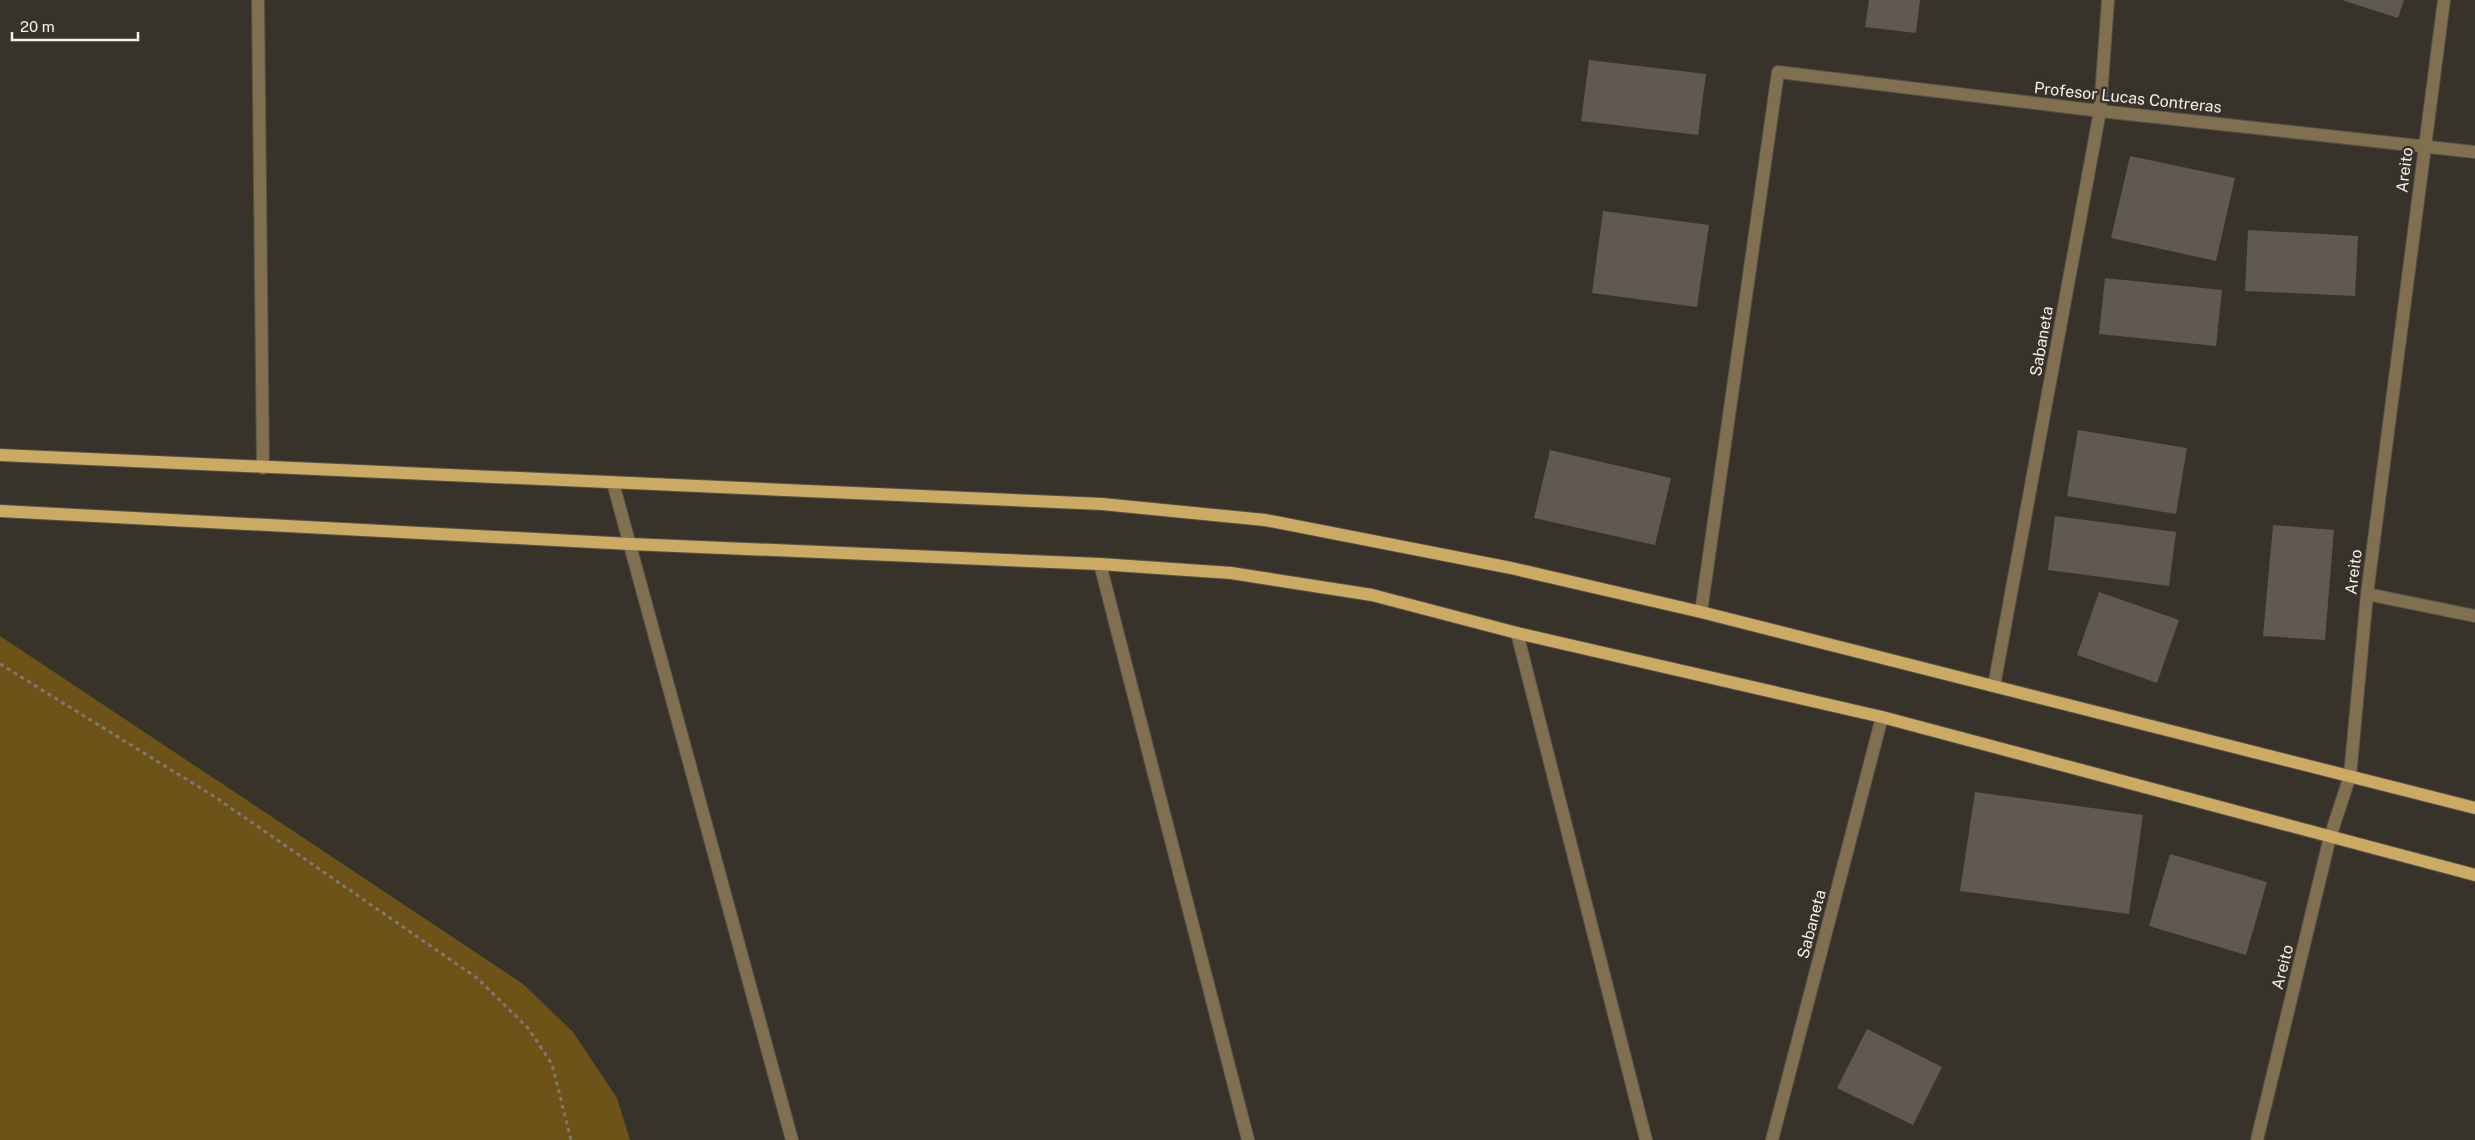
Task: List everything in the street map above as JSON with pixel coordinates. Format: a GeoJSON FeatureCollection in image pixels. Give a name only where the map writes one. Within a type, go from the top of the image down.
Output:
{"type":"FeatureCollection","features":[{"type":"Feature","properties":{"kind":"main road"},"geometry":{"type":"LineString","coordinates":[[0,454],[614,484],[1102,504],[1265,520],[1511,568],[1701,612],[2475,808]]}},
{"type":"Feature","properties":{"kind":"main road"},"geometry":{"type":"LineString","coordinates":[[0,511],[630,544],[1100,564],[1231,573],[1372,596],[1517,633],[1882,717],[2475,875]]}},
{"type":"Feature","properties":{"kind":"street"},"geometry":{"type":"LineString","coordinates":[[258,0],[263,468]]}},
{"type":"Feature","properties":{"kind":"street","name":"Sabaneta"},"geometry":{"type":"LineString","coordinates":[[1994,686],[2100,111],[2108,0]]}},
{"type":"Feature","properties":{"kind":"street","name":"Areito"},"geometry":{"type":"LineString","coordinates":[[2257,1140],[2330,837],[2350,776],[2367,594],[2444,0]]}},
{"type":"Feature","properties":{"kind":"street","name":"Profesor Lucas Contreras"},"geometry":{"type":"LineString","coordinates":[[1701,612],[1778,72],[2100,111],[2475,152]]}},
{"type":"Feature","properties":{"kind":"street"},"geometry":{"type":"LineString","coordinates":[[614,484],[792,1140]]}},
{"type":"Feature","properties":{"kind":"street"},"geometry":{"type":"LineString","coordinates":[[1100,564],[1248,1140]]}},
{"type":"Feature","properties":{"kind":"street"},"geometry":{"type":"LineString","coordinates":[[2367,594],[2475,616]]}},
{"type":"Feature","properties":{"kind":"street"},"geometry":{"type":"LineString","coordinates":[[1517,633],[1646,1140]]}},
{"type":"Feature","properties":{"kind":"street","name":"Sabaneta"},"geometry":{"type":"LineString","coordinates":[[1772,1140],[1882,717]]}},
{"type":"Feature","properties":{"kind":"path"},"geometry":{"type":"LineString","coordinates":[[0,664],[214,797],[477,978],[528,1028],[552,1064],[572,1140]]}},
{"type":"Feature","properties":{"kind":"shaded area"},"geometry":{"type":"Polygon","coordinates":[[[0,636],[523,984],[573,1032],[617,1098],[630,1140],[0,1140],[0,636]]]}},
{"type":"Feature","properties":{"kind":"building"},"geometry":{"type":"Polygon","coordinates":[[[1869,0],[1920,0],[1916,33],[1865,27],[1869,0]]]}},
{"type":"Feature","properties":{"kind":"building"},"geometry":{"type":"Polygon","coordinates":[[[2342,0],[2404,0],[2398,18],[2342,0]]]}},
{"type":"Feature","properties":{"kind":"building"},"geometry":{"type":"Polygon","coordinates":[[[1589,60],[1706,74],[1698,135],[1581,121],[1589,60]]]}},
{"type":"Feature","properties":{"kind":"building"},"geometry":{"type":"Polygon","coordinates":[[[2130,156],[2235,178],[2216,261],[2111,238],[2130,156]]]}},
{"type":"Feature","properties":{"kind":"building"},"geometry":{"type":"Polygon","coordinates":[[[1603,211],[1709,225],[1697,307],[1592,293],[1603,211]]]}},
{"type":"Feature","properties":{"kind":"building"},"geometry":{"type":"Polygon","coordinates":[[[2248,230],[2358,236],[2355,296],[2245,291],[2248,230]]]}},
{"type":"Feature","properties":{"kind":"building"},"geometry":{"type":"Polygon","coordinates":[[[2105,278],[2222,290],[2216,346],[2099,334],[2105,278]]]}},
{"type":"Feature","properties":{"kind":"building"},"geometry":{"type":"Polygon","coordinates":[[[2078,430],[2187,448],[2176,514],[2067,496],[2078,430]]]}},
{"type":"Feature","properties":{"kind":"building"},"geometry":{"type":"Polygon","coordinates":[[[1550,450],[1671,478],[1655,545],[1534,518],[1550,450]]]}},
{"type":"Feature","properties":{"kind":"building"},"geometry":{"type":"Polygon","coordinates":[[[2055,516],[2176,532],[2169,586],[2048,570],[2055,516]]]}},
{"type":"Feature","properties":{"kind":"building"},"geometry":{"type":"Polygon","coordinates":[[[2273,525],[2334,530],[2325,640],[2263,636],[2273,525]]]}},
{"type":"Feature","properties":{"kind":"building"},"geometry":{"type":"Polygon","coordinates":[[[2099,592],[2179,620],[2157,683],[2077,655],[2099,592]]]}},
{"type":"Feature","properties":{"kind":"building"},"geometry":{"type":"Polygon","coordinates":[[[1975,792],[2143,815],[2129,914],[1960,891],[1975,792]]]}},
{"type":"Feature","properties":{"kind":"building"},"geometry":{"type":"Polygon","coordinates":[[[2170,854],[2267,882],[2246,955],[2149,926],[2170,854]]]}},
{"type":"Feature","properties":{"kind":"building"},"geometry":{"type":"Polygon","coordinates":[[[1867,1029],[1942,1067],[1913,1125],[1837,1088],[1867,1029]]]}}]}
